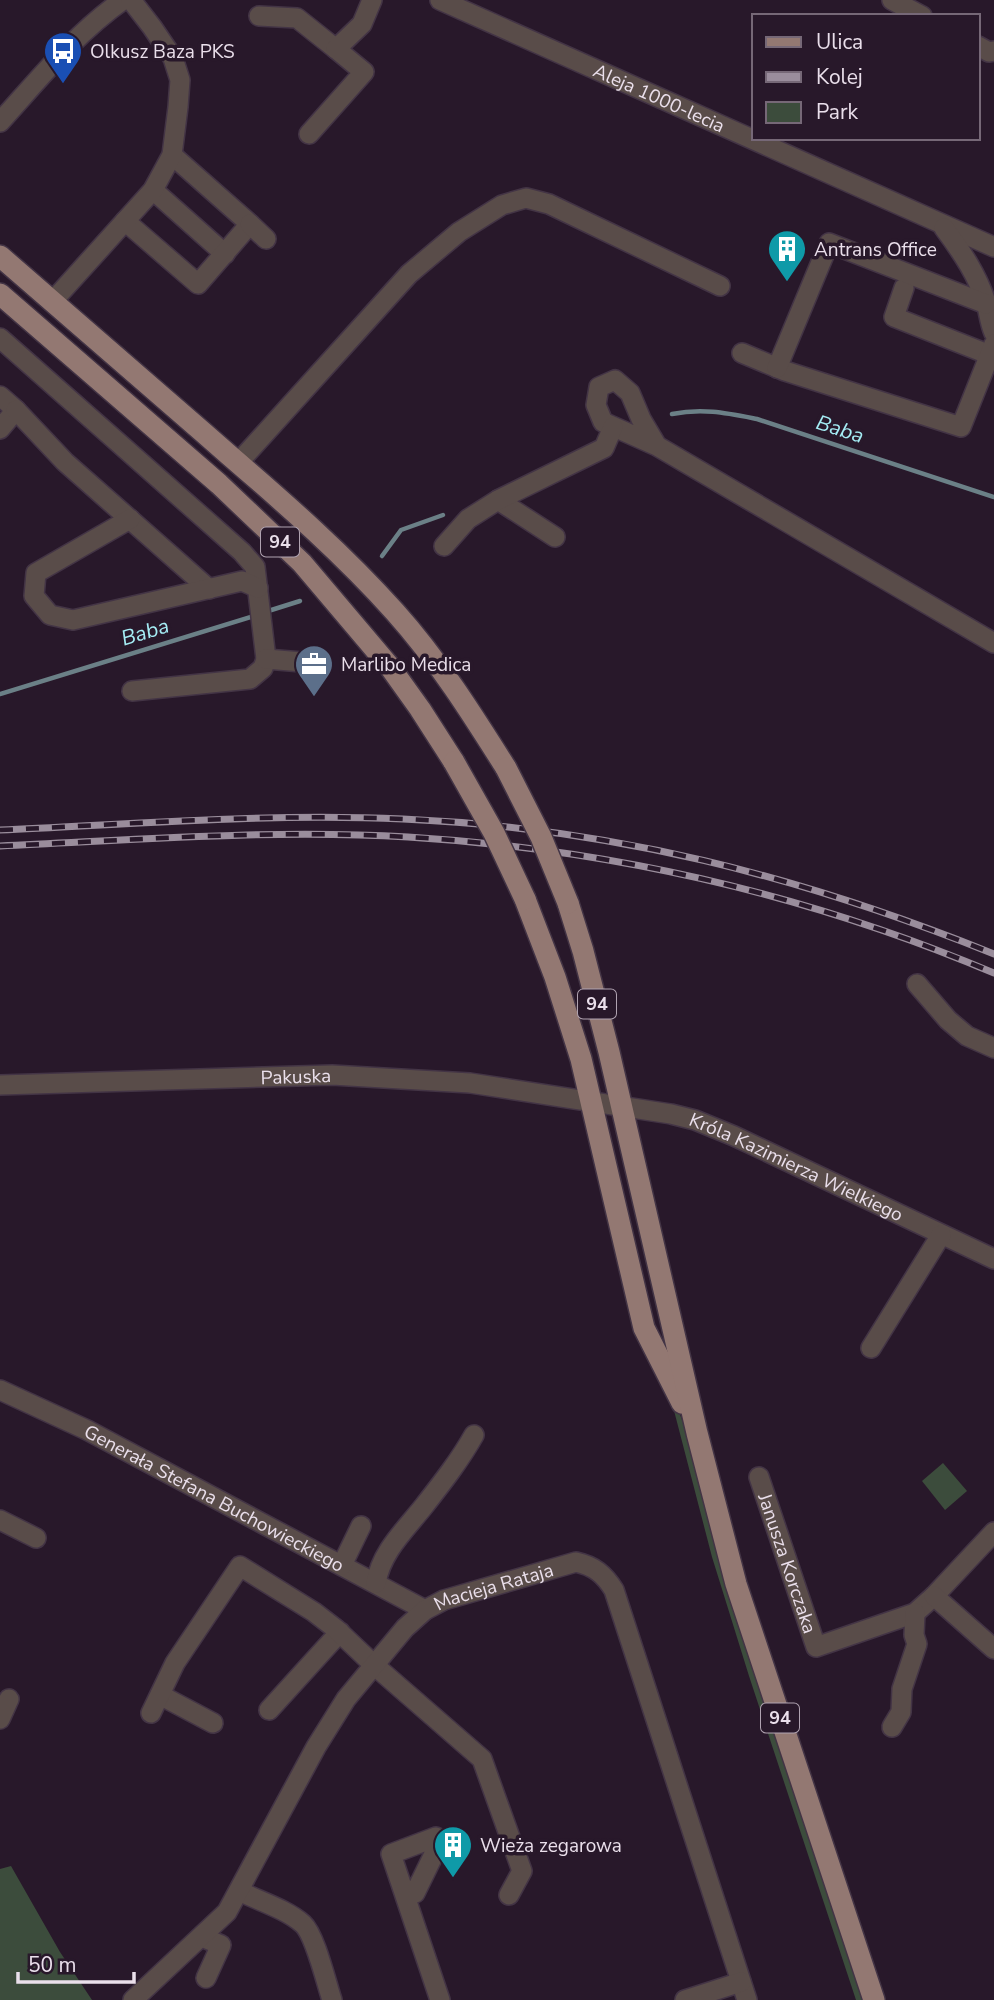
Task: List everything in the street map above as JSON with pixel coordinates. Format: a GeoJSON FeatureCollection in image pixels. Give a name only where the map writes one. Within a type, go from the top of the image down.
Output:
{"type":"FeatureCollection","features":[{"type":"Feature","properties":{"kind":"main road","name":"94"},"geometry":{"type":"LineString","coordinates":[[0,256],[323,538],[396,614],[453,687],[506,768],[541,837],[568,903],[583,951],[697,1433],[736,1584],[874,2000]]}},
{"type":"Feature","properties":{"kind":"main road","name":"94"},"geometry":{"type":"LineString","coordinates":[[0,293],[219,484],[302,563],[390,667],[454,762],[494,833],[525,899],[559,988],[581,1059],[644,1328],[697,1433]]}},
{"type":"Feature","properties":{"kind":"street"},"geometry":{"type":"LineString","coordinates":[[0,122],[76,38],[123,0]]}},
{"type":"Feature","properties":{"kind":"street"},"geometry":{"type":"LineString","coordinates":[[52,302],[153,190],[172,155],[180,80],[173,58],[131,0]]}},
{"type":"Feature","properties":{"kind":"street"},"geometry":{"type":"LineString","coordinates":[[336,48],[362,23],[372,0]]}},
{"type":"Feature","properties":{"kind":"street","name":"Aleja 1000-lecia"},"geometry":{"type":"LineString","coordinates":[[440,0],[752,140]]}},
{"type":"Feature","properties":{"kind":"street"},"geometry":{"type":"LineString","coordinates":[[892,0],[918,14]]}},
{"type":"Feature","properties":{"kind":"street"},"geometry":{"type":"LineString","coordinates":[[259,16],[297,18],[364,72],[309,134]]}},
{"type":"Feature","properties":{"kind":"street","name":"Aleja 1000-lecia"},"geometry":{"type":"LineString","coordinates":[[752,140],[994,247]]}},
{"type":"Feature","properties":{"kind":"street"},"geometry":{"type":"LineString","coordinates":[[172,155],[266,239]]}},
{"type":"Feature","properties":{"kind":"street"},"geometry":{"type":"LineString","coordinates":[[153,190],[225,254]]}},
{"type":"Feature","properties":{"kind":"street"},"geometry":{"type":"LineString","coordinates":[[238,463],[409,274],[462,230],[502,205],[526,198],[549,204],[720,286]]}},
{"type":"Feature","properties":{"kind":"street"},"geometry":{"type":"LineString","coordinates":[[125,221],[198,284],[250,224]]}},
{"type":"Feature","properties":{"kind":"street"},"geometry":{"type":"LineString","coordinates":[[942,225],[962,253],[989,302],[988,316],[994,333]]}},
{"type":"Feature","properties":{"kind":"street"},"geometry":{"type":"LineString","coordinates":[[777,368],[829,243],[989,302]]}},
{"type":"Feature","properties":{"kind":"street"},"geometry":{"type":"LineString","coordinates":[[742,353],[777,368],[961,426],[992,350],[894,317],[904,288]]}},
{"type":"Feature","properties":{"kind":"street"},"geometry":{"type":"LineString","coordinates":[[0,338],[243,552],[255,566],[266,659],[263,668],[250,679],[132,691]]}},
{"type":"Feature","properties":{"kind":"street"},"geometry":{"type":"LineString","coordinates":[[657,446],[630,393],[615,380],[599,387],[596,405],[603,422],[657,446],[994,643]]}},
{"type":"Feature","properties":{"kind":"street"},"geometry":{"type":"LineString","coordinates":[[0,396],[65,461],[209,589]]}},
{"type":"Feature","properties":{"kind":"street"},"geometry":{"type":"LineString","coordinates":[[0,429],[16,410]]}},
{"type":"Feature","properties":{"kind":"street"},"geometry":{"type":"LineString","coordinates":[[444,546],[468,519],[498,500],[604,448],[613,427]]}},
{"type":"Feature","properties":{"kind":"street"},"geometry":{"type":"LineString","coordinates":[[498,500],[555,537]]}},
{"type":"Feature","properties":{"kind":"street"},"geometry":{"type":"LineString","coordinates":[[130,519],[36,573],[34,596],[50,614],[73,621],[243,581],[258,592]]}},
{"type":"Feature","properties":{"kind":"street"},"geometry":{"type":"LineString","coordinates":[[266,659],[313,663]]}},
{"type":"Feature","properties":{"kind":"street"},"geometry":{"type":"LineString","coordinates":[[917,984],[957,1028],[967,1036],[994,1048]]}},
{"type":"Feature","properties":{"kind":"street","name":"Pakuska"},"geometry":{"type":"LineString","coordinates":[[0,1085],[332,1075],[470,1083],[591,1100]]}},
{"type":"Feature","properties":{"kind":"street","name":"Króla Kazimierza Wielkiego"},"geometry":{"type":"LineString","coordinates":[[591,1100],[671,1114],[707,1124],[994,1259]]}},
{"type":"Feature","properties":{"kind":"street"},"geometry":{"type":"LineString","coordinates":[[871,1348],[941,1235]]}},
{"type":"Feature","properties":{"kind":"street","name":"Generała Stefana Buchowieckiego"},"geometry":{"type":"LineString","coordinates":[[0,1390],[87,1430],[425,1610]]}},
{"type":"Feature","properties":{"kind":"street"},"geometry":{"type":"LineString","coordinates":[[376,1583],[386,1555],[438,1488],[474,1435]]}},
{"type":"Feature","properties":{"kind":"street","name":"Janusza Korczaka"},"geometry":{"type":"LineString","coordinates":[[759,1477],[816,1647],[915,1613],[994,1532]]}},
{"type":"Feature","properties":{"kind":"street"},"geometry":{"type":"LineString","coordinates":[[0,1520],[36,1538]]}},
{"type":"Feature","properties":{"kind":"street"},"geometry":{"type":"LineString","coordinates":[[342,1565],[361,1526]]}},
{"type":"Feature","properties":{"kind":"street","name":"Macieja Rataja"},"geometry":{"type":"LineString","coordinates":[[133,2000],[227,1912],[316,1747],[346,1699],[405,1628],[425,1610],[455,1596],[576,1562],[597,1570],[614,1590],[744,1991]]}},
{"type":"Feature","properties":{"kind":"street"},"geometry":{"type":"LineString","coordinates":[[213,1723],[156,1704],[174,1662],[240,1566],[314,1612],[340,1632],[482,1759],[522,1871],[509,1895]]}},
{"type":"Feature","properties":{"kind":"street"},"geometry":{"type":"LineString","coordinates":[[934,1596],[994,1649]]}},
{"type":"Feature","properties":{"kind":"street"},"geometry":{"type":"LineString","coordinates":[[892,1727],[901,1712],[902,1689],[917,1644],[914,1635],[915,1613]]}},
{"type":"Feature","properties":{"kind":"street"},"geometry":{"type":"LineString","coordinates":[[269,1710],[340,1632]]}},
{"type":"Feature","properties":{"kind":"street"},"geometry":{"type":"LineString","coordinates":[[0,1719],[9,1699]]}},
{"type":"Feature","properties":{"kind":"street"},"geometry":{"type":"LineString","coordinates":[[239,1891],[303,1924],[310,1934],[332,2000]]}},
{"type":"Feature","properties":{"kind":"street"},"geometry":{"type":"LineString","coordinates":[[406,1895],[440,2000]]}},
{"type":"Feature","properties":{"kind":"street"},"geometry":{"type":"LineString","coordinates":[[202,1937],[221,1945],[206,1978]]}},
{"type":"Feature","properties":{"kind":"street"},"geometry":{"type":"LineString","coordinates":[[685,2000],[744,1991]]}},
{"type":"Feature","properties":{"kind":"green space"},"geometry":{"type":"Polygon","coordinates":[[[671,1399],[684,1425],[709,1519],[865,2000],[856,2000],[749,1676],[712,1557],[671,1399]]]}},
{"type":"Feature","properties":{"kind":"green space"},"geometry":{"type":"Polygon","coordinates":[[[943,1463],[967,1491],[945,1510],[922,1481],[943,1463]]]}},
{"type":"Feature","properties":{"kind":"green space"},"geometry":{"type":"Polygon","coordinates":[[[11,1866],[60,1952],[92,2000],[0,2000],[0,1869],[11,1866]]]}},
{"type":"Feature","properties":{"kind":"waterway","name":"Baba"},"geometry":{"type":"LineString","coordinates":[[672,414],[704,411],[757,419],[994,497]]}},
{"type":"Feature","properties":{"kind":"waterway","name":"Baba"},"geometry":{"type":"LineString","coordinates":[[382,556],[401,530],[443,515]]}},
{"type":"Feature","properties":{"kind":"waterway","name":"Baba"},"geometry":{"type":"LineString","coordinates":[[265,612],[300,601]]}},
{"type":"Feature","properties":{"kind":"waterway","name":"Baba"},"geometry":{"type":"LineString","coordinates":[[0,694],[257,615]]}},
{"type":"Feature","properties":{"kind":"railway"},"geometry":{"type":"LineString","coordinates":[[0,830],[302,817],[403,819],[557,833],[631,845],[777,879],[922,926],[994,954]]}},
{"type":"Feature","properties":{"kind":"railway"},"geometry":{"type":"LineString","coordinates":[[0,846],[306,834],[408,837],[558,852],[633,864],[780,898],[852,920],[994,973]]}},
{"type":"Feature","properties":{"kind":"place","name":"Olkusz Baza PKS"},"geometry":{"type":"Point","coordinates":[63,85]}},
{"type":"Feature","properties":{"kind":"place","name":"Antrans Office"},"geometry":{"type":"Point","coordinates":[787,283]}},
{"type":"Feature","properties":{"kind":"place","name":"Marlibo Medica"},"geometry":{"type":"Point","coordinates":[314,698]}},
{"type":"Feature","properties":{"kind":"place","name":"Wieża zegarowa"},"geometry":{"type":"Point","coordinates":[453,1879]}}]}
